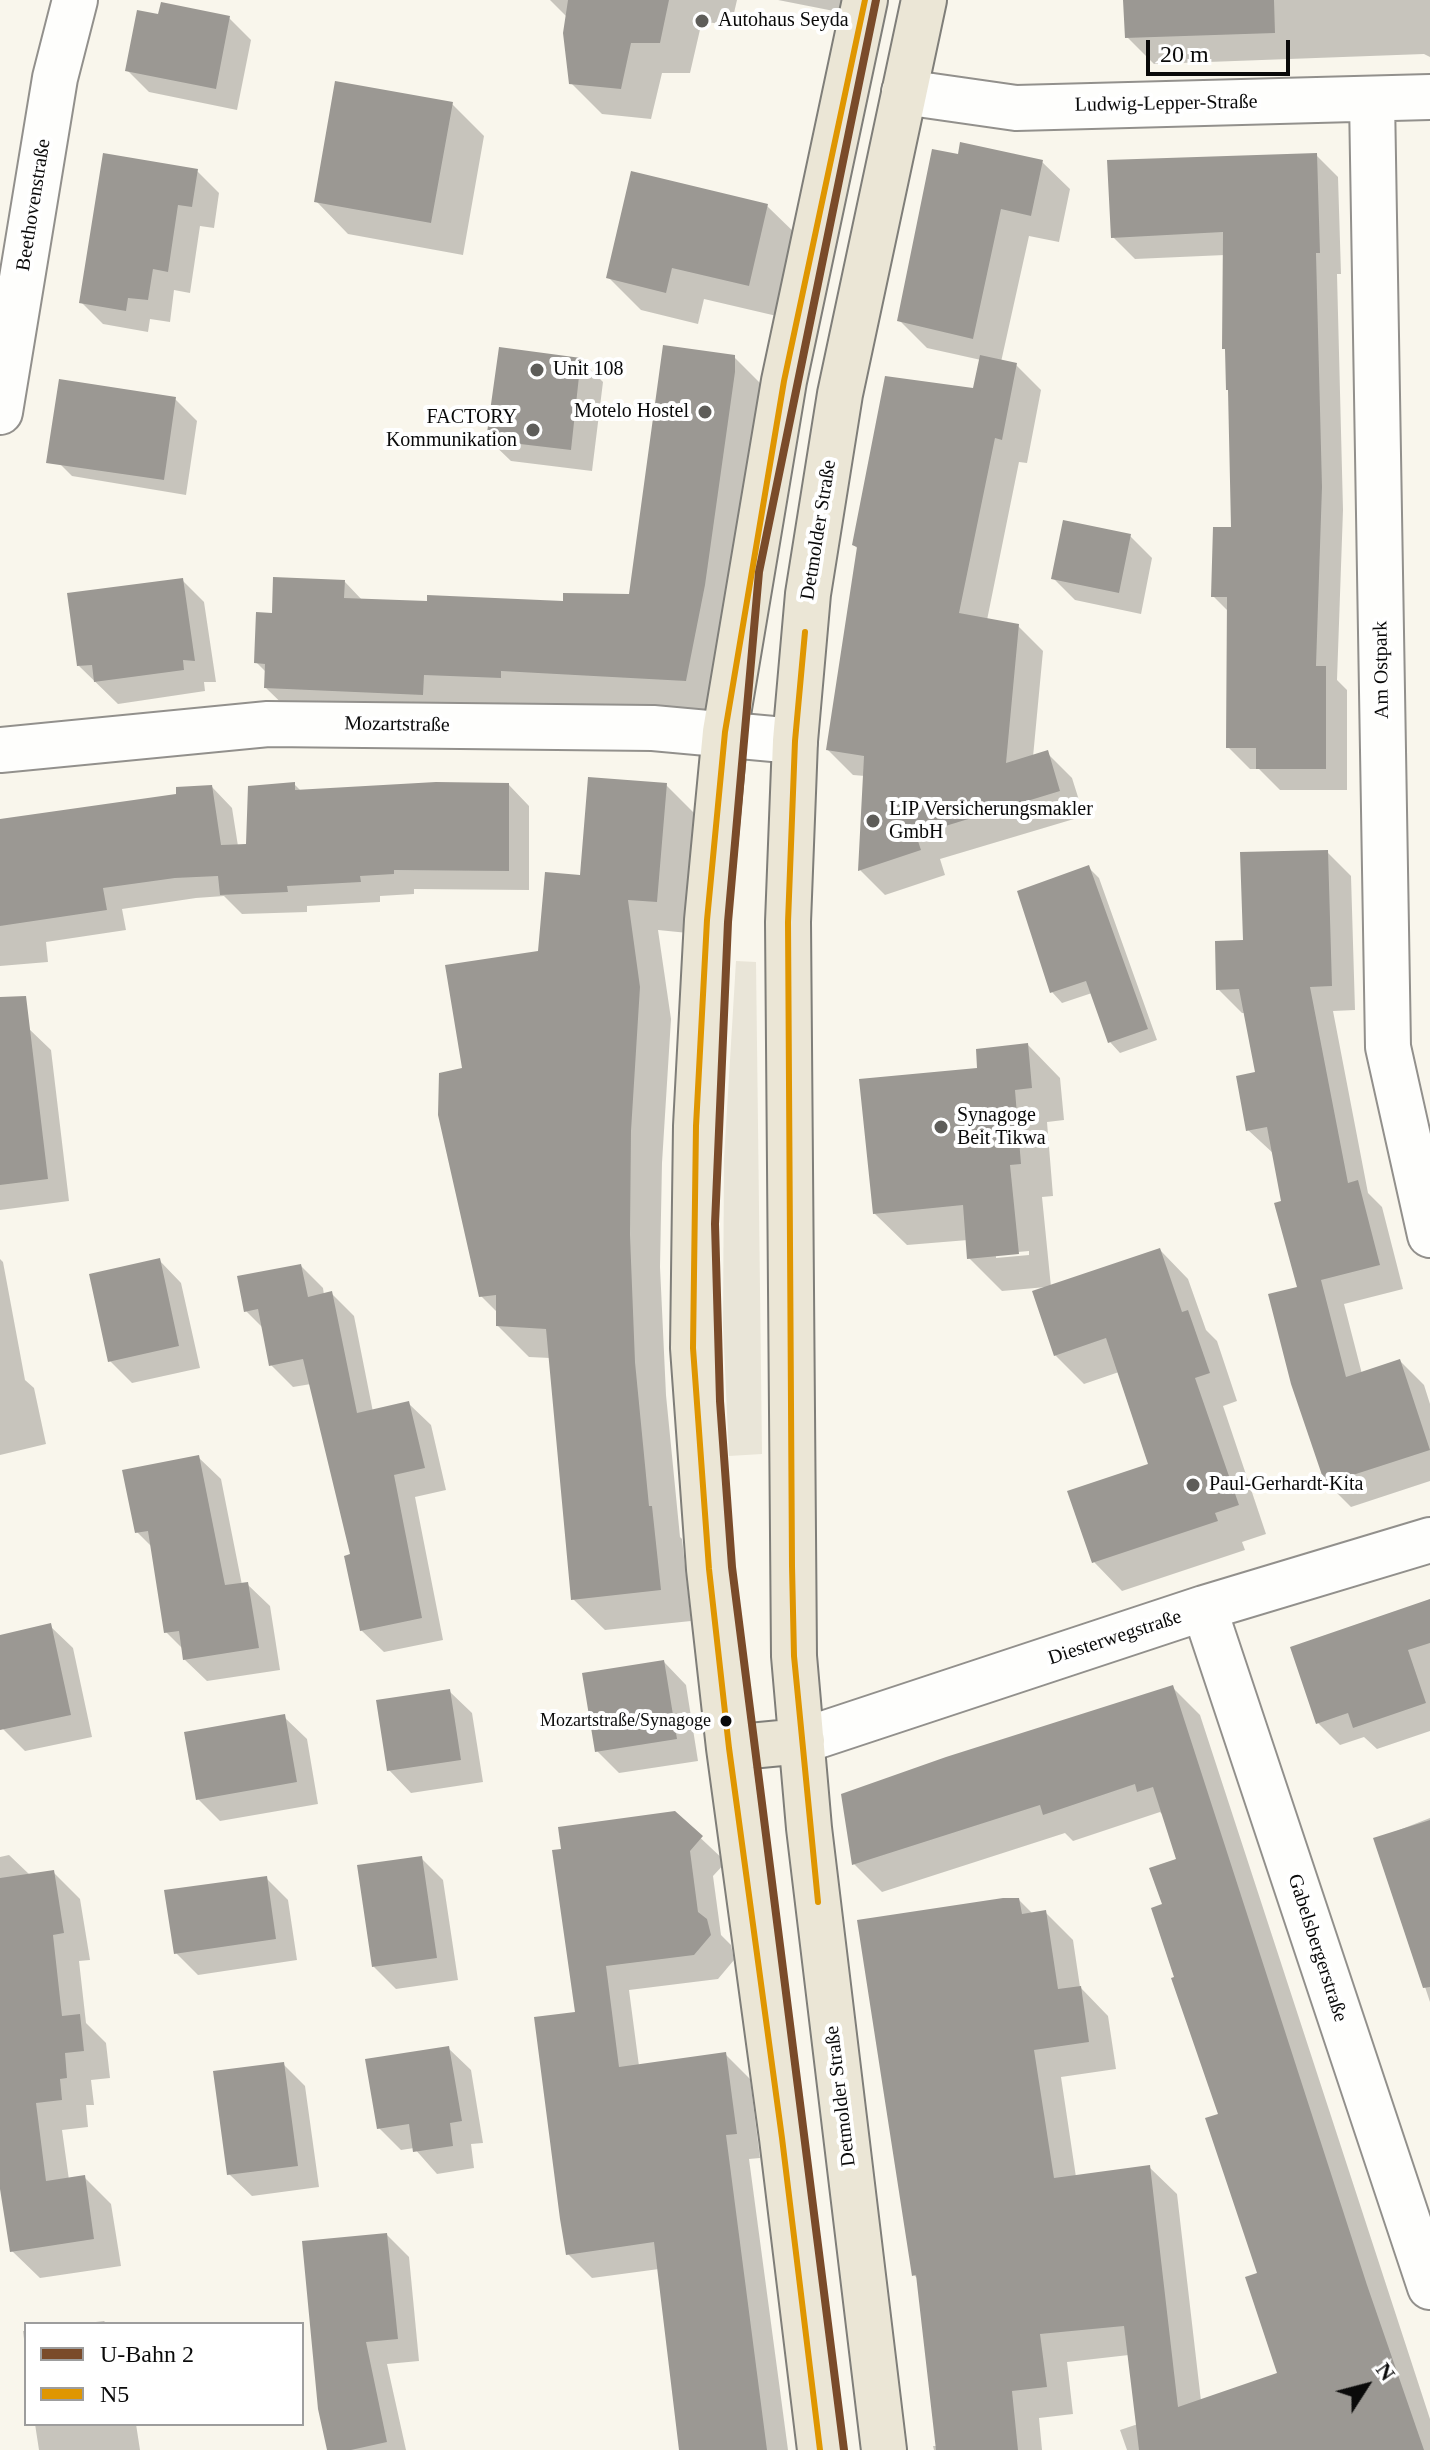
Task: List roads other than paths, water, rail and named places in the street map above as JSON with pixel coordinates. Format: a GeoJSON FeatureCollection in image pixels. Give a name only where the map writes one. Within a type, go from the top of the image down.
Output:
{"type":"FeatureCollection","features":[{"type":"Feature","properties":{"kind":"main road"},"geometry":{"type":"LineString","coordinates":[[820,2450],[782,2138],[729,1748],[699,1462],[693,1348],[696,1126],[707,920],[725,732],[784,381],[865,0]]}},
{"type":"Feature","properties":{"kind":"main road","name":"Detmolder Straße"},"geometry":{"type":"LineString","coordinates":[[884,2450],[809,1828],[794,1656],[788,922],[795,741],[808,594],[840,394],[924,0]]}},
{"type":"Feature","properties":{"kind":"main road"},"geometry":{"type":"LineString","coordinates":[[729,1748],[802,1741]]}},
{"type":"Feature","properties":{"kind":"street","name":"Beethovenstraße"},"geometry":{"type":"LineString","coordinates":[[0,412],[55,78],[75,0]]}},
{"type":"Feature","properties":{"kind":"street","name":"Ludwig-Lepper-Straße"},"geometry":{"type":"LineString","coordinates":[[904,92],[1016,108],[1430,97]]}},
{"type":"Feature","properties":{"kind":"street","name":"Am Ostpark"},"geometry":{"type":"LineString","coordinates":[[1372,99],[1388,1047],[1430,1235]]}},
{"type":"Feature","properties":{"kind":"street","name":"Mozartstraße"},"geometry":{"type":"LineString","coordinates":[[0,750],[268,724],[653,728],[725,732],[795,741]]}},
{"type":"Feature","properties":{"kind":"street","name":"Diesterwegstraße"},"geometry":{"type":"LineString","coordinates":[[802,1741],[1204,1608],[1430,1540]]}},
{"type":"Feature","properties":{"kind":"street","name":"Gabelsbergerstraße"},"geometry":{"type":"LineString","coordinates":[[1204,1608],[1430,2287]]}},
{"type":"Feature","properties":{"kind":"metro line","name":"2"},"geometry":{"type":"LineString","coordinates":[[844,2450],[732,1567],[720,1401],[715,1224],[728,922],[759,572],[876,0]]}},
{"type":"Feature","properties":{"kind":"place","name":"Autohaus Seyda"},"geometry":{"type":"Point","coordinates":[702,21]}},
{"type":"Feature","properties":{"kind":"place","name":"Unit 108"},"geometry":{"type":"Point","coordinates":[537,370]}},
{"type":"Feature","properties":{"kind":"place","name":"Motelo Hostel"},"geometry":{"type":"Point","coordinates":[705,412]}},
{"type":"Feature","properties":{"kind":"place","name":"FACTORY Kommunikation"},"geometry":{"type":"Point","coordinates":[533,430]}},
{"type":"Feature","properties":{"kind":"place","name":"LIP Versicherungsmakler GmbH"},"geometry":{"type":"Point","coordinates":[873,821]}},
{"type":"Feature","properties":{"kind":"place","name":"Synagoge Beit Tikwa"},"geometry":{"type":"Point","coordinates":[941,1127]}},
{"type":"Feature","properties":{"kind":"place","name":"Paul-Gerhardt-Kita"},"geometry":{"type":"Point","coordinates":[1193,1485]}},
{"type":"Feature","properties":{"kind":"place","name":"Mozartstraße/Synagoge"},"geometry":{"type":"Point","coordinates":[726,1721]}}]}
